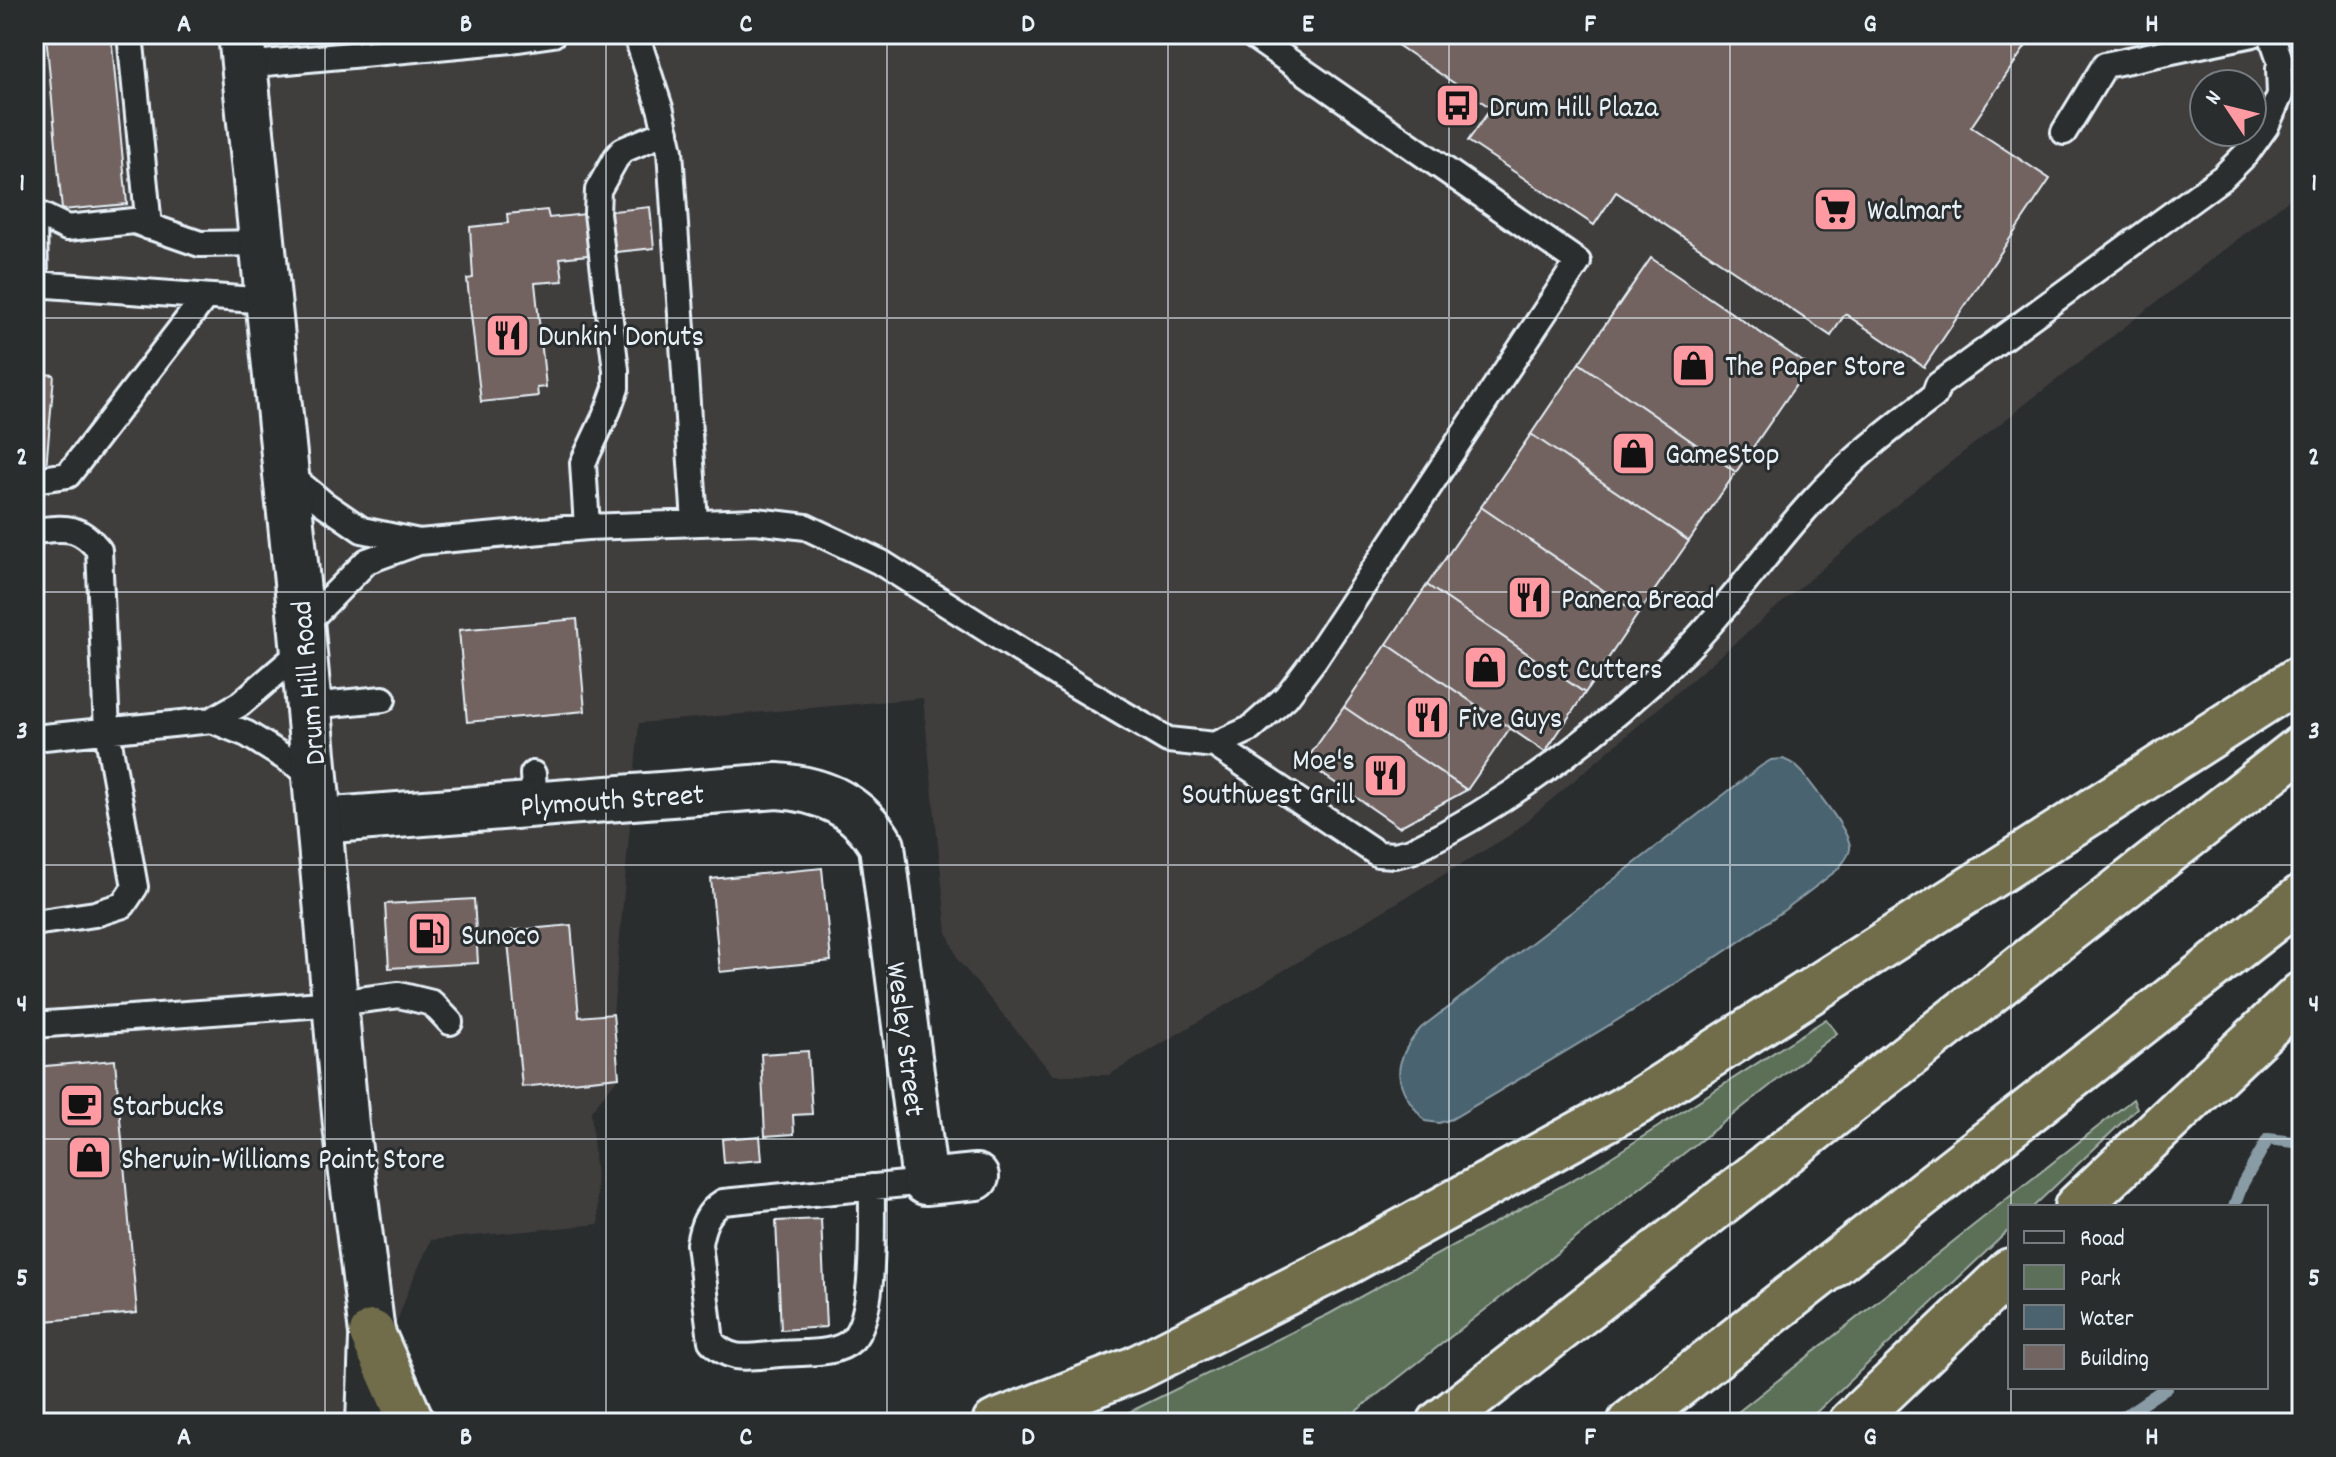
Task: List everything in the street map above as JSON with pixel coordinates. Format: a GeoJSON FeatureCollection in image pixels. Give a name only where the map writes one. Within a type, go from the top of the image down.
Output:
{"type":"FeatureCollection","features":[{"type":"Feature","properties":{"kind":"highway"},"geometry":{"type":"LineString","coordinates":[[995,1423],[1149,1362],[1347,1262],[1639,1101],[2302,677]]}},
{"type":"Feature","properties":{"kind":"highway"},"geometry":{"type":"LineString","coordinates":[[1440,1423],[2302,747]]}},
{"type":"Feature","properties":{"kind":"highway"},"geometry":{"type":"LineString","coordinates":[[1630,1423],[2302,897]]}},
{"type":"Feature","properties":{"kind":"highway"},"geometry":{"type":"LineString","coordinates":[[2079,1205],[2302,994]]}},
{"type":"Feature","properties":{"kind":"highway"},"geometry":{"type":"LineString","coordinates":[[1851,1423],[2008,1273]]}},
{"type":"Feature","properties":{"kind":"highway"},"geometry":{"type":"LineString","coordinates":[[372,1333],[412,1423]]}},
{"type":"Feature","properties":{"kind":"main road","name":"Drum Hill Road"},"geometry":{"type":"LineString","coordinates":[[243,49],[303,638],[346,1125],[372,1333],[395,1423]]}},
{"type":"Feature","properties":{"kind":"main road","name":"Plymouth Street"},"geometry":{"type":"LineString","coordinates":[[319,821],[534,789],[777,786],[825,794],[840,801],[864,821],[882,846]]}},
{"type":"Feature","properties":{"kind":"main road","name":"Wesley Street"},"geometry":{"type":"LineString","coordinates":[[882,846],[925,1182]]}},
{"type":"Feature","properties":{"kind":"main road"},"geometry":{"type":"LineString","coordinates":[[925,1182],[976,1177]]}},
{"type":"Feature","properties":{"kind":"main road","name":"Drum Hill Road"},"geometry":{"type":"LineString","coordinates":[[369,1423],[372,1333]]}},
{"type":"Feature","properties":{"kind":"lane"},"geometry":{"type":"LineString","coordinates":[[130,34],[149,227]]}},
{"type":"Feature","properties":{"kind":"lane"},"geometry":{"type":"LineString","coordinates":[[243,49],[512,40],[553,34]]}},
{"type":"Feature","properties":{"kind":"lane"},"geometry":{"type":"LineString","coordinates":[[636,34],[670,151],[695,522]]}},
{"type":"Feature","properties":{"kind":"lane"},"geometry":{"type":"LineString","coordinates":[[1215,745],[1250,729],[1286,697],[1314,660],[1578,262],[1250,34]]}},
{"type":"Feature","properties":{"kind":"lane"},"geometry":{"type":"LineString","coordinates":[[2064,132],[2105,65],[2253,34]]}},
{"type":"Feature","properties":{"kind":"lane"},"geometry":{"type":"LineString","coordinates":[[34,738],[212,720],[240,704],[303,638],[367,561],[419,542],[587,527],[756,521],[806,527],[880,562],[1168,740],[1215,745],[1378,854],[1395,855],[1411,851],[1539,778],[1600,728],[1685,651],[1756,572],[1810,504],[1866,448],[1934,396],[1938,385],[2197,198],[2246,154],[2266,126],[2280,95],[2281,63],[2271,34]]}},
{"type":"Feature","properties":{"kind":"lane"},"geometry":{"type":"LineString","coordinates":[[587,527],[583,463],[616,388],[597,213],[598,190],[623,150],[666,132]]}},
{"type":"Feature","properties":{"kind":"lane"},"geometry":{"type":"LineString","coordinates":[[263,243],[200,244],[134,221],[67,228],[34,214],[35,284],[269,301]]}},
{"type":"Feature","properties":{"kind":"lane"},"geometry":{"type":"LineString","coordinates":[[34,480],[68,475],[205,297]]}},
{"type":"Feature","properties":{"kind":"lane"},"geometry":{"type":"LineString","coordinates":[[286,472],[362,530],[419,542]]}},
{"type":"Feature","properties":{"kind":"lane"},"geometry":{"type":"LineString","coordinates":[[34,531],[70,528],[89,538],[99,550],[107,731],[135,887],[123,905],[95,914],[34,923]]}},
{"type":"Feature","properties":{"kind":"lane"},"geometry":{"type":"LineString","coordinates":[[309,706],[383,699]]}},
{"type":"Feature","properties":{"kind":"lane"},"geometry":{"type":"LineString","coordinates":[[212,720],[247,734],[316,777]]}},
{"type":"Feature","properties":{"kind":"lane"},"geometry":{"type":"LineString","coordinates":[[34,1025],[336,1003],[399,995],[432,1003],[450,1022]]}},
{"type":"Feature","properties":{"kind":"lane"},"geometry":{"type":"LineString","coordinates":[[872,1187],[870,1279],[866,1309],[851,1340],[833,1349],[740,1357],[721,1352],[711,1341],[699,1244],[702,1229],[714,1208],[723,1202],[872,1187],[925,1182]]}},
{"type":"Feature","properties":{"kind":"shaded area","name":"Drum Hill Plaza"},"geometry":{"type":"Polygon","coordinates":[[[34,34],[2302,34],[2302,189],[1907,496],[1510,835],[1109,1075],[1053,1075],[958,960],[947,932],[923,698],[639,723],[613,1014],[619,1077],[591,1111],[599,1224],[431,1240],[410,1286],[359,1423],[34,1423],[34,34]]]}},
{"type":"Feature","properties":{"kind":"green space"},"geometry":{"type":"Polygon","coordinates":[[[1826,1019],[1837,1033],[1341,1423],[1107,1423],[1329,1314],[1594,1168],[1826,1019]]]}},
{"type":"Feature","properties":{"kind":"green space"},"geometry":{"type":"Polygon","coordinates":[[[2133,1099],[2137,1108],[2035,1205],[2008,1205],[2008,1231],[1805,1423],[1724,1423],[2133,1099]]]}},
{"type":"Feature","properties":{"kind":"water"},"geometry":{"type":"Polygon","coordinates":[[[1783,759],[1803,773],[1845,832],[1850,849],[1837,870],[1745,938],[1600,1031],[1452,1119],[1439,1123],[1425,1121],[1407,1097],[1399,1076],[1403,1054],[1421,1028],[1761,766],[1771,760],[1783,759]]]}},
{"type":"Feature","properties":{"kind":"building"},"geometry":{"type":"Polygon","coordinates":[[[46,34],[111,34],[127,204],[62,210],[46,34]]]}},
{"type":"Feature","properties":{"kind":"building","name":"Walmart"},"geometry":{"type":"Polygon","coordinates":[[[1381,34],[2034,34],[1971,127],[2050,179],[1924,367],[1845,314],[1831,336],[1616,192],[1594,225],[1468,141],[1491,108],[1381,34]]]}},
{"type":"Feature","properties":{"kind":"building","name":"Dunkin' Donuts"},"geometry":{"type":"Polygon","coordinates":[[[650,207],[654,248],[560,258],[563,281],[535,283],[546,387],[537,388],[538,396],[481,402],[467,279],[473,278],[470,227],[508,223],[507,214],[547,210],[549,218],[650,207]]]}},
{"type":"Feature","properties":{"kind":"building","name":"The Paper Store"},"geometry":{"type":"Polygon","coordinates":[[[1651,258],[1809,366],[1736,472],[1579,363],[1651,258]]]}},
{"type":"Feature","properties":{"kind":"building","name":"GameStop"},"geometry":{"type":"Polygon","coordinates":[[[1579,363],[1736,472],[1689,541],[1531,434],[1579,363]]]}},
{"type":"Feature","properties":{"kind":"building"},"geometry":{"type":"Polygon","coordinates":[[[34,373],[54,375],[46,468],[34,466],[34,373]]]}},
{"type":"Feature","properties":{"kind":"building"},"geometry":{"type":"Polygon","coordinates":[[[1531,434],[1689,541],[1638,614],[1481,507],[1531,434]]]}},
{"type":"Feature","properties":{"kind":"building","name":"Panera Bread"},"geometry":{"type":"Polygon","coordinates":[[[1481,507],[1638,614],[1585,693],[1427,585],[1481,507]]]}},
{"type":"Feature","properties":{"kind":"building","name":"Cost Cutters"},"geometry":{"type":"Polygon","coordinates":[[[1427,585],[1585,693],[1545,752],[1387,644],[1427,585]]]}},
{"type":"Feature","properties":{"kind":"building"},"geometry":{"type":"Polygon","coordinates":[[[577,619],[585,711],[467,722],[459,630],[577,619]]]}},
{"type":"Feature","properties":{"kind":"building","name":"Five Guys"},"geometry":{"type":"Polygon","coordinates":[[[1387,644],[1510,728],[1467,790],[1344,707],[1387,644]]]}},
{"type":"Feature","properties":{"kind":"building","name":"Moe's Southwest Grill"},"geometry":{"type":"Polygon","coordinates":[[[1344,707],[1467,790],[1399,827],[1305,762],[1344,707]]]}},
{"type":"Feature","properties":{"kind":"building"},"geometry":{"type":"Polygon","coordinates":[[[822,868],[831,961],[720,972],[711,879],[822,868]]]}},
{"type":"Feature","properties":{"kind":"building"},"geometry":{"type":"Polygon","coordinates":[[[474,899],[478,963],[389,968],[385,904],[474,899]]]}},
{"type":"Feature","properties":{"kind":"building"},"geometry":{"type":"Polygon","coordinates":[[[571,925],[579,1017],[613,1014],[619,1077],[522,1087],[507,931],[571,925]]]}},
{"type":"Feature","properties":{"kind":"building"},"geometry":{"type":"Polygon","coordinates":[[[808,1051],[812,1114],[793,1115],[794,1134],[765,1136],[761,1054],[808,1051]]]}},
{"type":"Feature","properties":{"kind":"building"},"geometry":{"type":"Polygon","coordinates":[[[115,1060],[137,1313],[34,1322],[34,1067],[115,1060]]]}},
{"type":"Feature","properties":{"kind":"building"},"geometry":{"type":"Polygon","coordinates":[[[760,1136],[762,1160],[724,1163],[722,1139],[760,1136]]]}},
{"type":"Feature","properties":{"kind":"building"},"geometry":{"type":"Polygon","coordinates":[[[821,1219],[826,1327],[781,1330],[776,1221],[821,1219]]]}},
{"type":"Feature","properties":{"kind":"building"},"geometry":{"type":"Polygon","coordinates":[[[34,1331],[42,1423],[34,1423],[34,1331]]]}},
{"type":"Feature","properties":{"kind":"waterway"},"geometry":{"type":"LineString","coordinates":[[2235,1205],[2243,1183],[2268,1139],[2302,1143]]}},
{"type":"Feature","properties":{"kind":"waterway"},"geometry":{"type":"LineString","coordinates":[[2114,1423],[2164,1389]]}},
{"type":"Feature","properties":{"kind":"place","name":"Drum Hill Plaza"},"geometry":{"type":"Point","coordinates":[1458,106]}},
{"type":"Feature","properties":{"kind":"place","name":"Walmart"},"geometry":{"type":"Point","coordinates":[1836,209]}},
{"type":"Feature","properties":{"kind":"place","name":"Dunkin' Donuts"},"geometry":{"type":"Point","coordinates":[507,335]}},
{"type":"Feature","properties":{"kind":"place","name":"The Paper Store"},"geometry":{"type":"Point","coordinates":[1694,365]}},
{"type":"Feature","properties":{"kind":"place","name":"GameStop"},"geometry":{"type":"Point","coordinates":[1634,453]}},
{"type":"Feature","properties":{"kind":"place","name":"Panera Bread"},"geometry":{"type":"Point","coordinates":[1530,598]}},
{"type":"Feature","properties":{"kind":"place","name":"Cost Cutters"},"geometry":{"type":"Point","coordinates":[1486,668]}},
{"type":"Feature","properties":{"kind":"place","name":"Five Guys"},"geometry":{"type":"Point","coordinates":[1427,717]}},
{"type":"Feature","properties":{"kind":"place","name":"Moe's Southwest Grill"},"geometry":{"type":"Point","coordinates":[1386,776]}},
{"type":"Feature","properties":{"kind":"place","name":"Sunoco"},"geometry":{"type":"Point","coordinates":[430,934]}},
{"type":"Feature","properties":{"kind":"place","name":"Starbucks"},"geometry":{"type":"Point","coordinates":[81,1105]}},
{"type":"Feature","properties":{"kind":"place","name":"Sherwin-Williams Paint Store"},"geometry":{"type":"Point","coordinates":[90,1158]}}]}
